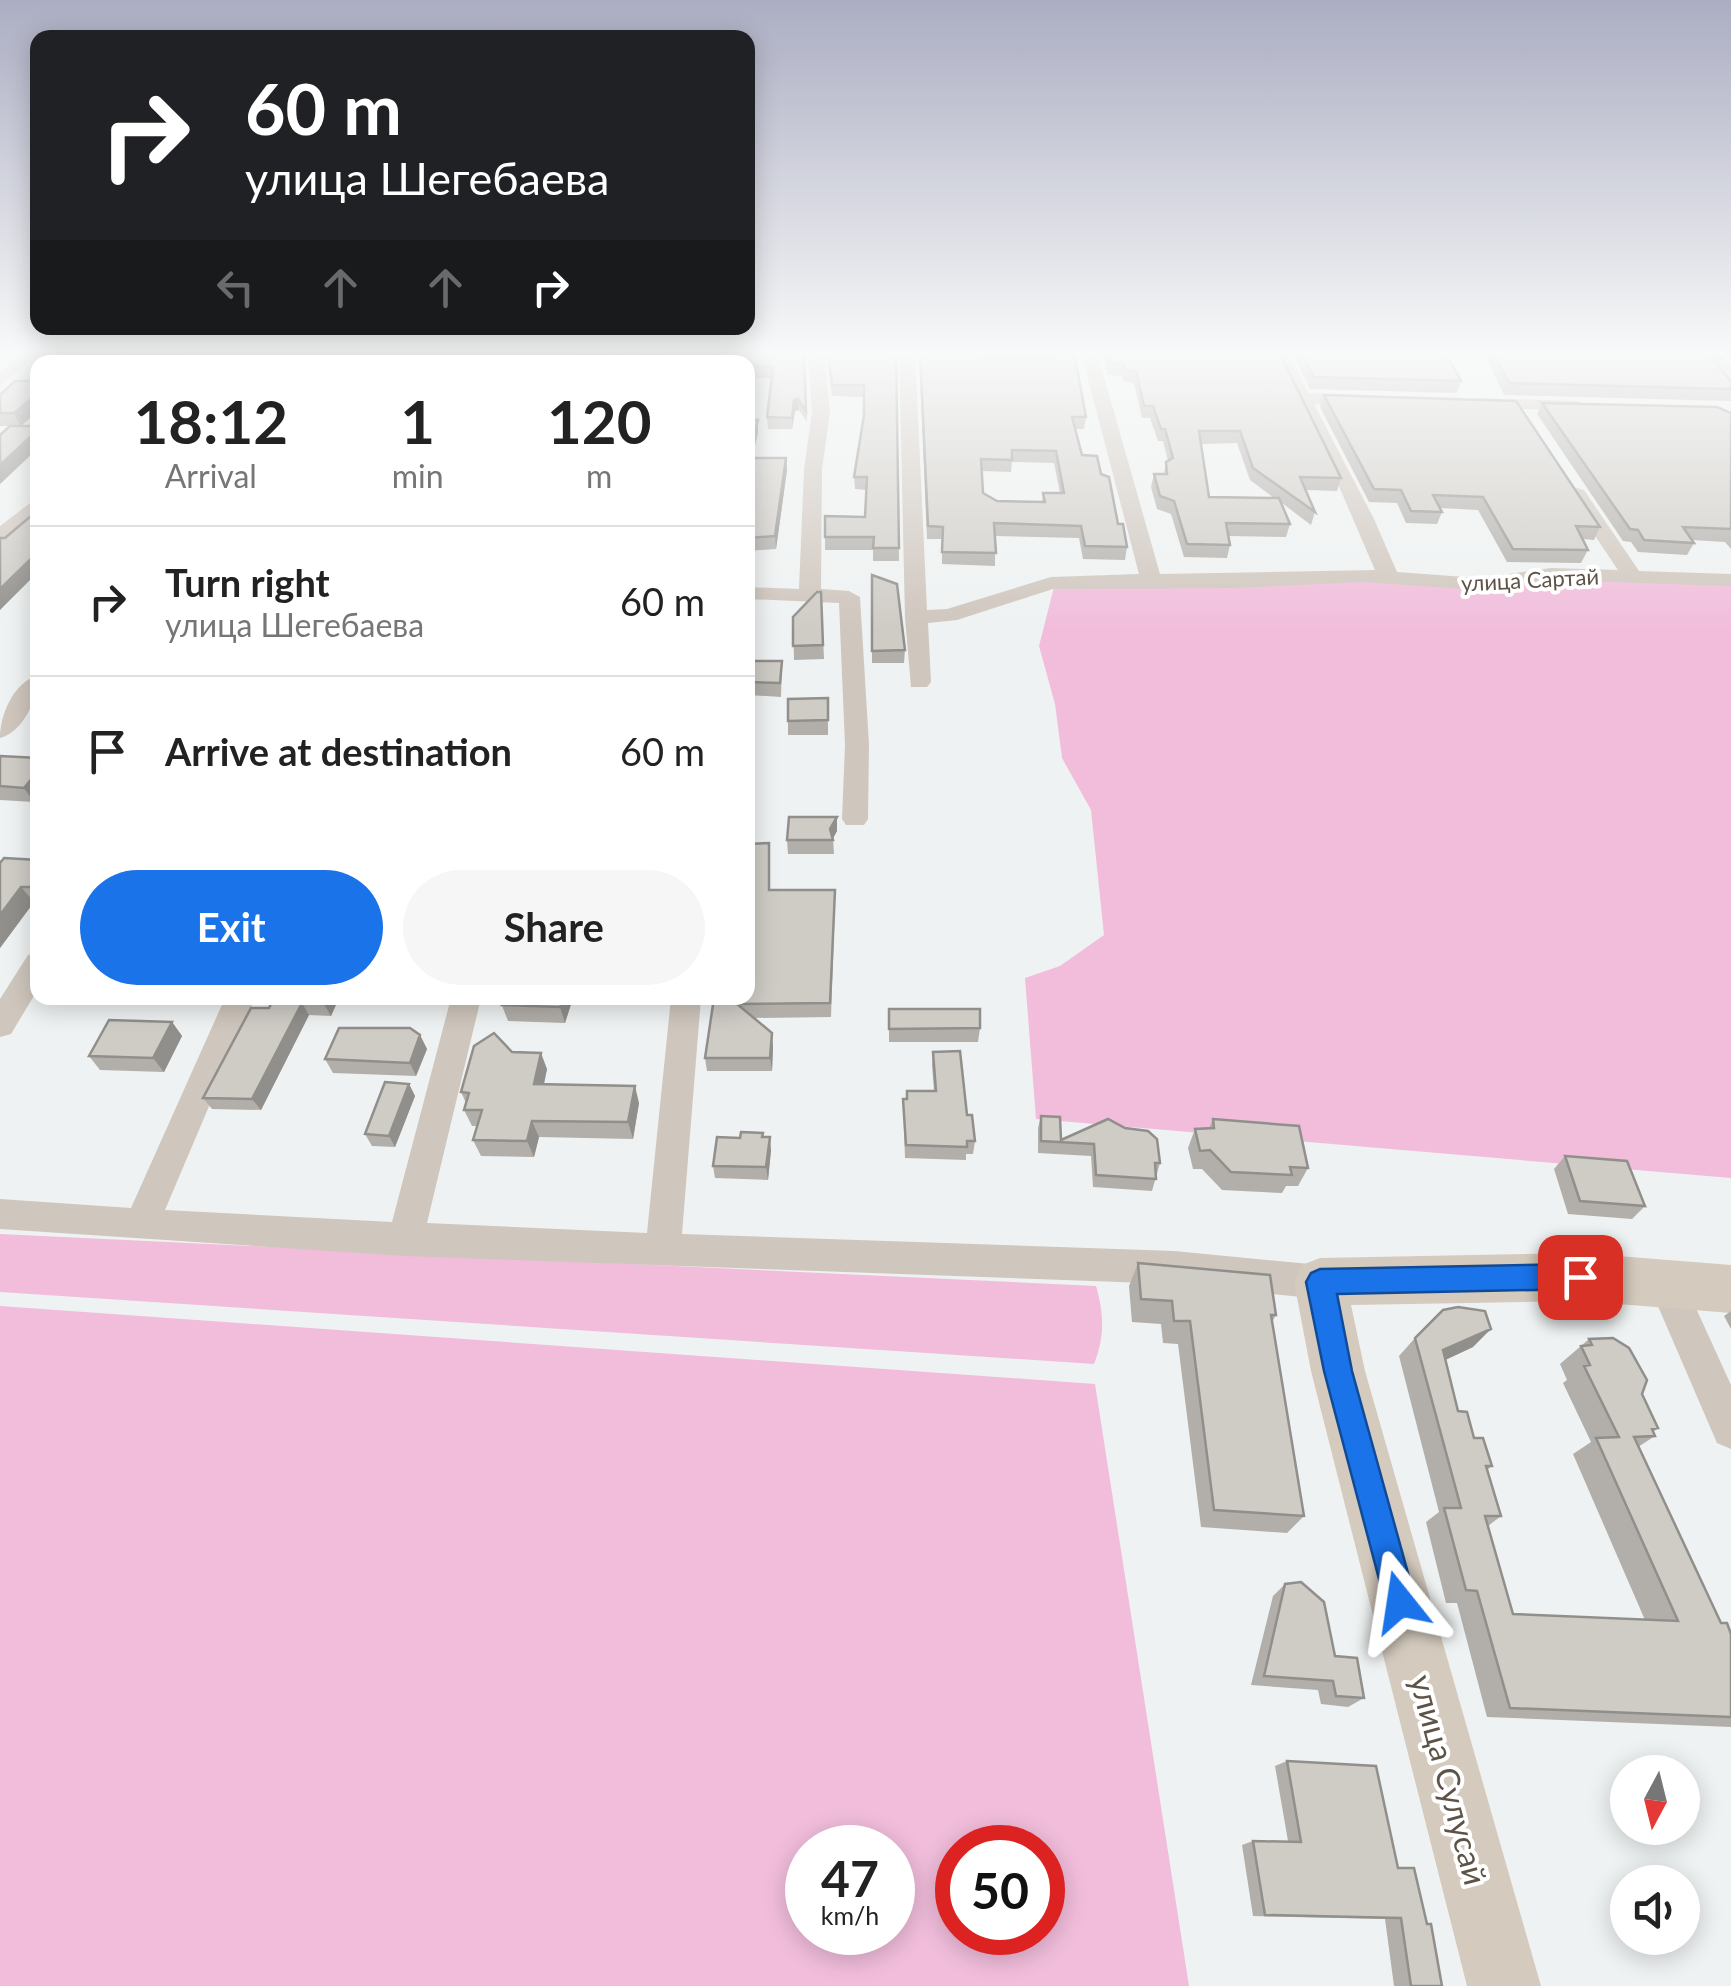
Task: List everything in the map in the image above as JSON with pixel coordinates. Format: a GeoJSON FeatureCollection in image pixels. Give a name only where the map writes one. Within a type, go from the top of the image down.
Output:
{"type":"FeatureCollection","features":[{"type":"Feature","properties":{"kind":"main road"},"geometry":{"type":"LineString","coordinates":[[1320,1282],[1580,1277],[1731,1290]]}},
{"type":"Feature","properties":{"kind":"main road","name":"улица Сулусай"},"geometry":{"type":"LineString","coordinates":[[1320,1282],[1343,1390],[1504,1986]]}},
{"type":"Feature","properties":{"kind":"street"},"geometry":{"type":"LineString","coordinates":[[810,593],[815,445]]}},
{"type":"Feature","properties":{"kind":"street"},"geometry":{"type":"LineString","coordinates":[[910,445],[919,682]]}},
{"type":"Feature","properties":{"kind":"street"},"geometry":{"type":"LineString","coordinates":[[1115,445],[1151,580]]}},
{"type":"Feature","properties":{"kind":"street"},"geometry":{"type":"LineString","coordinates":[[1327,445],[1374,535],[1388,576]]}},
{"type":"Feature","properties":{"kind":"street"},"geometry":{"type":"LineString","coordinates":[[1569,481],[1632,576]]}},
{"type":"Feature","properties":{"kind":"street"},"geometry":{"type":"LineString","coordinates":[[0,536],[30,509]]}},
{"type":"Feature","properties":{"kind":"street","name":"улица Сартай"},"geometry":{"type":"LineString","coordinates":[[916,618],[949,614],[1051,583],[1388,576],[1445,584],[1551,574],[1731,580]]}},
{"type":"Feature","properties":{"kind":"street"},"geometry":{"type":"LineString","coordinates":[[755,593],[849,597],[855,819]]}},
{"type":"Feature","properties":{"kind":"street"},"geometry":{"type":"LineString","coordinates":[[0,730],[30,692]]}},
{"type":"Feature","properties":{"kind":"street"},"geometry":{"type":"LineString","coordinates":[[0,1025],[30,975]]}},
{"type":"Feature","properties":{"kind":"street"},"geometry":{"type":"LineString","coordinates":[[141,1225],[237,1005]]}},
{"type":"Feature","properties":{"kind":"street"},"geometry":{"type":"LineString","coordinates":[[405,1240],[464,1005]]}},
{"type":"Feature","properties":{"kind":"street"},"geometry":{"type":"LineString","coordinates":[[663,1248],[685,1005]]}},
{"type":"Feature","properties":{"kind":"street"},"geometry":{"type":"LineString","coordinates":[[0,1214],[405,1240],[1219,1269],[1320,1282]]}},
{"type":"Feature","properties":{"kind":"street"},"geometry":{"type":"LineString","coordinates":[[1666,1284],[1731,1429]]}},
{"type":"Feature","properties":{"kind":"shaded area"},"geometry":{"type":"Polygon","coordinates":[[[1380,578],[1444,586],[1547,579],[1731,585],[1731,1178],[1036,1119],[1025,978],[1060,966],[1104,935],[1091,810],[1062,758],[1055,704],[1039,646],[1054,587],[1380,578]]]}},
{"type":"Feature","properties":{"kind":"shaded area"},"geometry":{"type":"Polygon","coordinates":[[[0,1234],[1096,1286],[1102,1334],[1094,1364],[0,1292],[0,1234]]]}},
{"type":"Feature","properties":{"kind":"shaded area"},"geometry":{"type":"Polygon","coordinates":[[[0,1306],[1095,1384],[1189,1986],[0,1986],[0,1306]]]}},
{"type":"Feature","properties":{"kind":"building"},"geometry":{"type":"Polygon","coordinates":[[[0,445],[22,445],[0,465],[0,445]]]}},
{"type":"Feature","properties":{"kind":"building"},"geometry":{"type":"Polygon","coordinates":[[[859,445],[897,445],[899,548],[873,548],[874,537],[825,537],[825,516],[865,517],[867,477],[854,477],[859,445]]]}},
{"type":"Feature","properties":{"kind":"building"},"geometry":{"type":"Polygon","coordinates":[[[924,445],[1079,445],[1082,455],[1097,456],[1101,474],[1109,477],[1127,547],[1085,546],[1081,526],[994,523],[996,553],[942,552],[943,527],[928,526],[924,445]],[[1012,450],[1012,460],[981,459],[983,493],[997,501],[1045,502],[1043,493],[1064,493],[1056,451],[1012,450]]]}},
{"type":"Feature","properties":{"kind":"building"},"geometry":{"type":"Polygon","coordinates":[[[1169,445],[1201,445],[1209,497],[1279,498],[1290,524],[1226,523],[1230,545],[1187,544],[1174,501],[1160,496],[1154,474],[1167,474],[1166,462],[1173,458],[1169,445]]]}},
{"type":"Feature","properties":{"kind":"building"},"geometry":{"type":"Polygon","coordinates":[[[1245,445],[1325,445],[1341,478],[1300,477],[1315,512],[1253,468],[1245,445]]]}},
{"type":"Feature","properties":{"kind":"building"},"geometry":{"type":"Polygon","coordinates":[[[1350,445],[1545,445],[1600,527],[1576,526],[1588,550],[1513,549],[1483,497],[1433,495],[1442,512],[1411,511],[1401,490],[1374,489],[1350,445]]]}},
{"type":"Feature","properties":{"kind":"building"},"geometry":{"type":"Polygon","coordinates":[[[1571,445],[1731,445],[1731,529],[1683,527],[1694,543],[1644,540],[1638,530],[1630,529],[1571,445]]]}},
{"type":"Feature","properties":{"kind":"building"},"geometry":{"type":"Polygon","coordinates":[[[755,458],[786,458],[775,536],[755,537],[755,458]]]}},
{"type":"Feature","properties":{"kind":"building"},"geometry":{"type":"Polygon","coordinates":[[[30,517],[30,560],[0,589],[0,538],[30,517]]]}},
{"type":"Feature","properties":{"kind":"building"},"geometry":{"type":"Polygon","coordinates":[[[872,575],[897,584],[905,650],[872,651],[872,575]]]}},
{"type":"Feature","properties":{"kind":"building"},"geometry":{"type":"Polygon","coordinates":[[[821,592],[823,645],[793,646],[793,617],[821,592]]]}},
{"type":"Feature","properties":{"kind":"building"},"geometry":{"type":"Polygon","coordinates":[[[755,661],[782,661],[780,683],[755,682],[755,661]]]}},
{"type":"Feature","properties":{"kind":"building"},"geometry":{"type":"Polygon","coordinates":[[[828,698],[828,720],[788,721],[788,699],[828,698]]]}},
{"type":"Feature","properties":{"kind":"building"},"geometry":{"type":"Polygon","coordinates":[[[0,756],[30,758],[30,781],[24,788],[0,786],[0,756]]]}},
{"type":"Feature","properties":{"kind":"building"},"geometry":{"type":"Polygon","coordinates":[[[789,817],[837,817],[830,829],[833,840],[787,840],[789,817]]]}},
{"type":"Feature","properties":{"kind":"building"},"geometry":{"type":"Polygon","coordinates":[[[769,843],[769,890],[835,890],[830,1003],[755,1004],[755,844],[769,843]]]}},
{"type":"Feature","properties":{"kind":"building"},"geometry":{"type":"Polygon","coordinates":[[[4,858],[30,860],[30,887],[21,887],[0,915],[0,863],[4,858]]]}},
{"type":"Feature","properties":{"kind":"building"},"geometry":{"type":"Polygon","coordinates":[[[301,1005],[252,1099],[203,1098],[251,1008],[301,1005]]]}},
{"type":"Feature","properties":{"kind":"building"},"geometry":{"type":"Polygon","coordinates":[[[713,1005],[738,1005],[772,1033],[770,1058],[705,1058],[713,1005]]]}},
{"type":"Feature","properties":{"kind":"building"},"geometry":{"type":"Polygon","coordinates":[[[889,1009],[980,1009],[980,1028],[889,1029],[889,1009]]]}},
{"type":"Feature","properties":{"kind":"building"},"geometry":{"type":"Polygon","coordinates":[[[109,1020],[172,1022],[153,1058],[89,1056],[109,1020]]]}},
{"type":"Feature","properties":{"kind":"building"},"geometry":{"type":"Polygon","coordinates":[[[339,1028],[410,1028],[420,1035],[410,1063],[325,1059],[339,1028]]]}},
{"type":"Feature","properties":{"kind":"building"},"geometry":{"type":"Polygon","coordinates":[[[494,1033],[512,1052],[541,1053],[534,1084],[635,1086],[628,1122],[532,1121],[527,1141],[473,1140],[482,1110],[464,1110],[469,1093],[461,1092],[474,1046],[494,1033]]]}},
{"type":"Feature","properties":{"kind":"building"},"geometry":{"type":"Polygon","coordinates":[[[960,1051],[967,1115],[972,1115],[975,1141],[967,1141],[967,1147],[906,1145],[903,1099],[907,1099],[907,1091],[936,1091],[933,1052],[960,1051]]]}},
{"type":"Feature","properties":{"kind":"building"},"geometry":{"type":"Polygon","coordinates":[[[385,1082],[409,1084],[389,1136],[365,1134],[385,1082]]]}},
{"type":"Feature","properties":{"kind":"building"},"geometry":{"type":"Polygon","coordinates":[[[1041,1116],[1060,1117],[1061,1140],[1108,1119],[1125,1128],[1148,1131],[1157,1139],[1160,1163],[1155,1163],[1156,1179],[1096,1175],[1094,1144],[1041,1141],[1041,1116]]]}},
{"type":"Feature","properties":{"kind":"building"},"geometry":{"type":"Polygon","coordinates":[[[1213,1119],[1299,1126],[1308,1168],[1290,1167],[1292,1175],[1231,1172],[1210,1150],[1200,1151],[1195,1129],[1214,1128],[1213,1119]]]}},
{"type":"Feature","properties":{"kind":"building"},"geometry":{"type":"Polygon","coordinates":[[[741,1132],[770,1137],[766,1167],[713,1166],[717,1137],[740,1138],[741,1132]]]}},
{"type":"Feature","properties":{"kind":"building"},"geometry":{"type":"Polygon","coordinates":[[[1565,1156],[1627,1161],[1645,1206],[1580,1201],[1565,1156]]]}},
{"type":"Feature","properties":{"kind":"building"},"geometry":{"type":"Polygon","coordinates":[[[1138,1263],[1270,1275],[1276,1315],[1271,1315],[1304,1516],[1214,1510],[1190,1321],[1174,1321],[1172,1301],[1141,1299],[1138,1263]]]}},
{"type":"Feature","properties":{"kind":"building"},"geometry":{"type":"Polygon","coordinates":[[[1458,1307],[1485,1311],[1491,1329],[1443,1350],[1458,1411],[1467,1412],[1474,1438],[1483,1438],[1492,1466],[1486,1466],[1501,1516],[1485,1516],[1513,1614],[1678,1621],[1596,1438],[1619,1437],[1584,1366],[1590,1365],[1581,1346],[1592,1345],[1589,1339],[1613,1338],[1629,1348],[1647,1380],[1642,1394],[1658,1428],[1652,1429],[1655,1436],[1634,1437],[1721,1623],[1727,1623],[1731,1634],[1731,1717],[1510,1708],[1477,1591],[1466,1590],[1444,1508],[1461,1508],[1415,1338],[1443,1310],[1458,1307]]]}},
{"type":"Feature","properties":{"kind":"building"},"geometry":{"type":"Polygon","coordinates":[[[1301,1582],[1324,1602],[1335,1656],[1357,1658],[1364,1698],[1336,1696],[1333,1681],[1264,1676],[1285,1584],[1301,1582]]]}},
{"type":"Feature","properties":{"kind":"building"},"geometry":{"type":"Polygon","coordinates":[[[1287,1761],[1376,1766],[1398,1868],[1414,1868],[1427,1924],[1431,1924],[1442,1986],[1411,1986],[1401,1918],[1265,1915],[1253,1841],[1301,1842],[1287,1761]]]}},
{"type":"Feature","properties":{"kind":"route"},"geometry":{"type":"LineString","coordinates":[[1400,1602],[1338,1371],[1320,1282],[1580,1277]]}}]}
